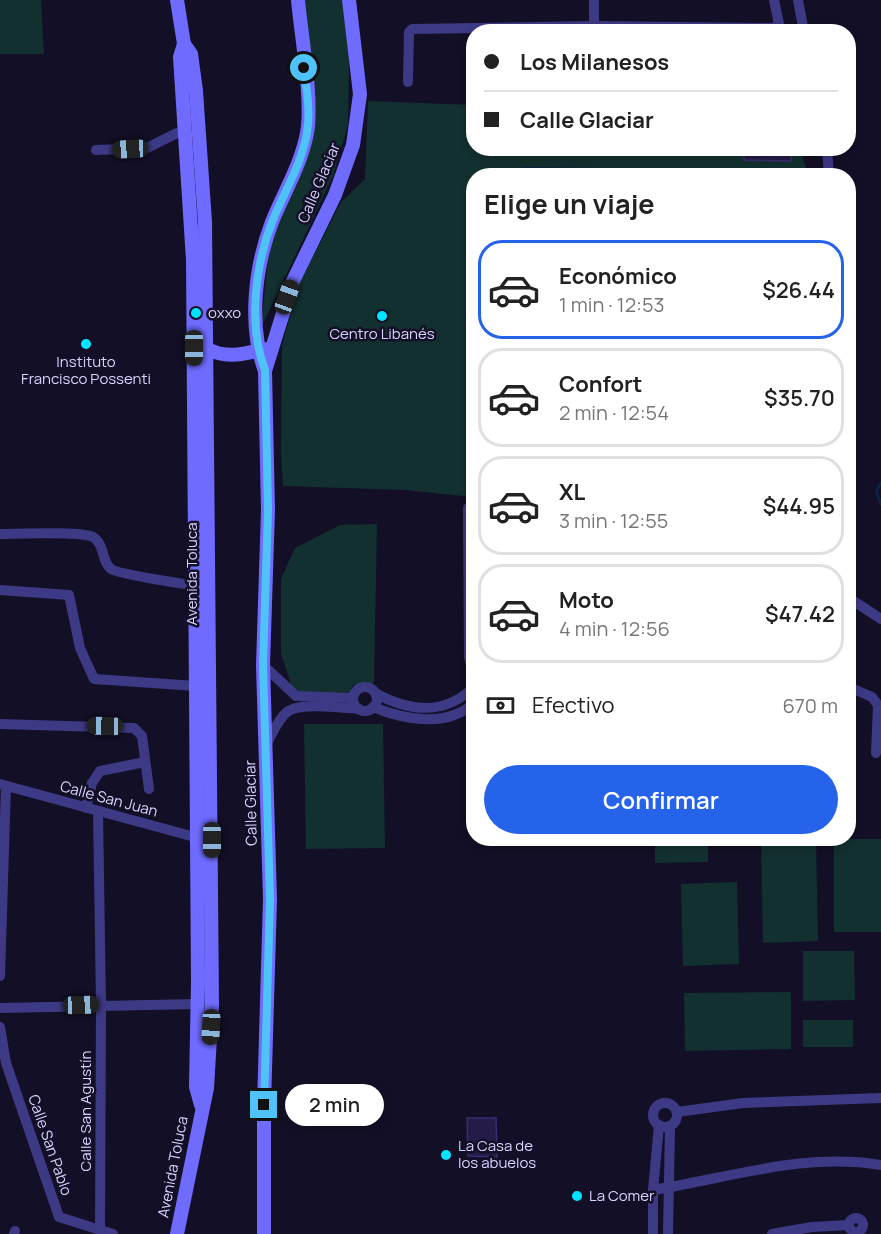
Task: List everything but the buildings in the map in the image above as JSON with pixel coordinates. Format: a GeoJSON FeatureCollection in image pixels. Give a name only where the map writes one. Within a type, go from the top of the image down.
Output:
{"type":"FeatureCollection","features":[{"type":"Feature","properties":{"kind":"street","name":"Avenida Toluca"},"geometry":{"type":"LineString","coordinates":[[177,0],[184,44],[191,54],[205,204],[208,349],[202,580],[196,686],[198,1004],[196,1087],[201,1107]]}},
{"type":"Feature","properties":{"kind":"street","name":"Calle Glaciar"},"geometry":{"type":"LineString","coordinates":[[265,370],[257,351],[258,275],[265,244],[298,163],[308,130],[298,0]]}},
{"type":"Feature","properties":{"kind":"street","name":"Calle Glaciar"},"geometry":{"type":"LineString","coordinates":[[264,1234],[264,1105],[270,899],[263,665],[268,510],[265,370],[293,281],[338,188],[353,145],[360,94],[349,0]]}},
{"type":"Feature","properties":{"kind":"street"},"geometry":{"type":"LineString","coordinates":[[594,0],[594,24]]}},
{"type":"Feature","properties":{"kind":"street"},"geometry":{"type":"LineString","coordinates":[[774,0],[779,24]]}},
{"type":"Feature","properties":{"kind":"street"},"geometry":{"type":"LineString","coordinates":[[798,0],[802,24]]}},
{"type":"Feature","properties":{"kind":"street"},"geometry":{"type":"LineString","coordinates":[[408,82],[409,32],[412,29],[466,28]]}},
{"type":"Feature","properties":{"kind":"street","name":"Avenida Toluca"},"geometry":{"type":"LineString","coordinates":[[177,1234],[201,1107],[207,1088],[212,1004],[212,840],[193,251],[187,133],[180,57],[184,44]]}},
{"type":"Feature","properties":{"kind":"street"},"geometry":{"type":"LineString","coordinates":[[96,150],[147,148],[177,134],[187,133]]}},
{"type":"Feature","properties":{"kind":"street"},"geometry":{"type":"LineString","coordinates":[[208,349],[216,354],[232,355],[272,347]]}},
{"type":"Feature","properties":{"kind":"street"},"geometry":{"type":"LineString","coordinates":[[0,538],[87,535],[99,543],[111,569],[175,581],[185,586],[202,580]]}},
{"type":"Feature","properties":{"kind":"street"},"geometry":{"type":"LineString","coordinates":[[0,590],[69,595],[80,648],[94,679],[196,686]]}},
{"type":"Feature","properties":{"kind":"street"},"geometry":{"type":"LineString","coordinates":[[856,603],[881,619]]}},
{"type":"Feature","properties":{"kind":"street"},"geometry":{"type":"LineString","coordinates":[[263,665],[296,696],[353,698]]}},
{"type":"Feature","properties":{"kind":"street"},"geometry":{"type":"LineString","coordinates":[[353,698],[359,688],[365,687],[401,705],[439,707],[455,703],[466,693]]}},
{"type":"Feature","properties":{"kind":"street"},"geometry":{"type":"LineString","coordinates":[[856,690],[872,697],[878,705],[876,753]]}},
{"type":"Feature","properties":{"kind":"street"},"geometry":{"type":"LineString","coordinates":[[373,707],[375,693]]}},
{"type":"Feature","properties":{"kind":"street"},"geometry":{"type":"LineString","coordinates":[[353,698],[358,709]]}},
{"type":"Feature","properties":{"kind":"street"},"geometry":{"type":"LineString","coordinates":[[266,745],[283,716],[296,708],[369,710],[373,707]]}},
{"type":"Feature","properties":{"kind":"street"},"geometry":{"type":"LineString","coordinates":[[373,707],[400,717],[450,718],[466,710]]}},
{"type":"Feature","properties":{"kind":"street"},"geometry":{"type":"LineString","coordinates":[[0,724],[126,726],[138,731],[142,736],[149,789]]}},
{"type":"Feature","properties":{"kind":"street","name":"Calle San Agustín"},"geometry":{"type":"LineString","coordinates":[[100,1231],[101,1005],[92,783],[100,771],[145,762]]}},
{"type":"Feature","properties":{"kind":"street"},"geometry":{"type":"LineString","coordinates":[[0,976],[3,785]]}},
{"type":"Feature","properties":{"kind":"street","name":"Calle San Juan"},"geometry":{"type":"LineString","coordinates":[[3,785],[197,838],[212,840]]}},
{"type":"Feature","properties":{"kind":"street"},"geometry":{"type":"LineString","coordinates":[[0,1008],[198,1004]]}},
{"type":"Feature","properties":{"kind":"street","name":"Calle San Pablo"},"geometry":{"type":"LineString","coordinates":[[0,1027],[6,1063],[56,1212],[63,1219],[113,1234]]}},
{"type":"Feature","properties":{"kind":"street"},"geometry":{"type":"LineString","coordinates":[[677,1112],[743,1103],[881,1098]]}},
{"type":"Feature","properties":{"kind":"street"},"geometry":{"type":"LineString","coordinates":[[664,1125],[677,1119],[677,1112],[670,1104],[659,1105],[654,1113],[664,1125],[668,1234]]}},
{"type":"Feature","properties":{"kind":"street"},"geometry":{"type":"LineString","coordinates":[[653,1234],[653,1190],[664,1125]]}},
{"type":"Feature","properties":{"kind":"street"},"geometry":{"type":"LineString","coordinates":[[653,1190],[806,1162],[839,1161],[881,1165]]}},
{"type":"Feature","properties":{"kind":"street"},"geometry":{"type":"LineString","coordinates":[[772,1234],[812,1227],[849,1225]]}},
{"type":"Feature","properties":{"kind":"green space"},"geometry":{"type":"Polygon","coordinates":[[[0,0],[41,0],[44,54],[0,54],[0,0]]]}},
{"type":"Feature","properties":{"kind":"green space"},"geometry":{"type":"Polygon","coordinates":[[[303,0],[342,0],[349,60],[348,125],[333,176],[261,328],[269,248],[295,182],[313,120],[303,0]]]}},
{"type":"Feature","properties":{"kind":"green space","name":"Centro Libanés"},"geometry":{"type":"Polygon","coordinates":[[[368,101],[466,105],[466,156],[802,156],[806,168],[466,168],[466,496],[404,490],[283,486],[282,346],[298,286],[341,202],[365,179],[368,101]]]}},
{"type":"Feature","properties":{"kind":"green space"},"geometry":{"type":"Polygon","coordinates":[[[377,524],[374,683],[353,685],[349,693],[300,692],[292,687],[281,654],[281,579],[295,548],[340,525],[377,524]]]}},
{"type":"Feature","properties":{"kind":"green space"},"geometry":{"type":"Polygon","coordinates":[[[304,724],[383,724],[385,848],[306,849],[304,724]]]}},
{"type":"Feature","properties":{"kind":"green space"},"geometry":{"type":"Polygon","coordinates":[[[856,839],[881,839],[881,932],[834,932],[834,846],[856,846],[856,839]]]}},
{"type":"Feature","properties":{"kind":"green space"},"geometry":{"type":"Polygon","coordinates":[[[655,846],[708,846],[708,862],[655,863],[655,846]]]}},
{"type":"Feature","properties":{"kind":"green space"},"geometry":{"type":"Polygon","coordinates":[[[761,846],[816,846],[818,941],[763,943],[761,846]]]}},
{"type":"Feature","properties":{"kind":"green space"},"geometry":{"type":"Polygon","coordinates":[[[737,882],[739,964],[683,966],[681,884],[737,882]]]}},
{"type":"Feature","properties":{"kind":"green space"},"geometry":{"type":"Polygon","coordinates":[[[803,951],[854,951],[855,1000],[803,1001],[803,951]]]}},
{"type":"Feature","properties":{"kind":"green space"},"geometry":{"type":"Polygon","coordinates":[[[791,992],[791,1049],[685,1051],[684,993],[791,992]]]}},
{"type":"Feature","properties":{"kind":"green space"},"geometry":{"type":"Polygon","coordinates":[[[803,1020],[853,1020],[853,1047],[803,1047],[803,1020]]]}},
{"type":"Feature","properties":{"kind":"water"},"geometry":{"type":"Polygon","coordinates":[[[523,167],[597,168],[523,168],[523,167]]]}},
{"type":"Feature","properties":{"kind":"waterway"},"geometry":{"type":"LineString","coordinates":[[881,483],[876,492],[881,504]]}},
{"type":"Feature","properties":{"kind":"place","name":"oxxo"},"geometry":{"type":"Point","coordinates":[196,313]}},
{"type":"Feature","properties":{"kind":"place","name":"Centro Libanés"},"geometry":{"type":"Point","coordinates":[382,316]}},
{"type":"Feature","properties":{"kind":"place","name":"Instituto Francisco Possenti"},"geometry":{"type":"Point","coordinates":[86,344]}},
{"type":"Feature","properties":{"kind":"place","name":"La Casa de los abuelos"},"geometry":{"type":"Point","coordinates":[446,1155]}},
{"type":"Feature","properties":{"kind":"place","name":"La Comer"},"geometry":{"type":"Point","coordinates":[577,1196]}},
{"type":"Feature","properties":{"kind":"route"},"geometry":{"type":"LineString","coordinates":[[264,1105],[270,899],[263,665],[268,510],[265,370],[257,351],[256,326],[258,275],[265,244],[298,163],[308,130],[304,68]]}}]}
